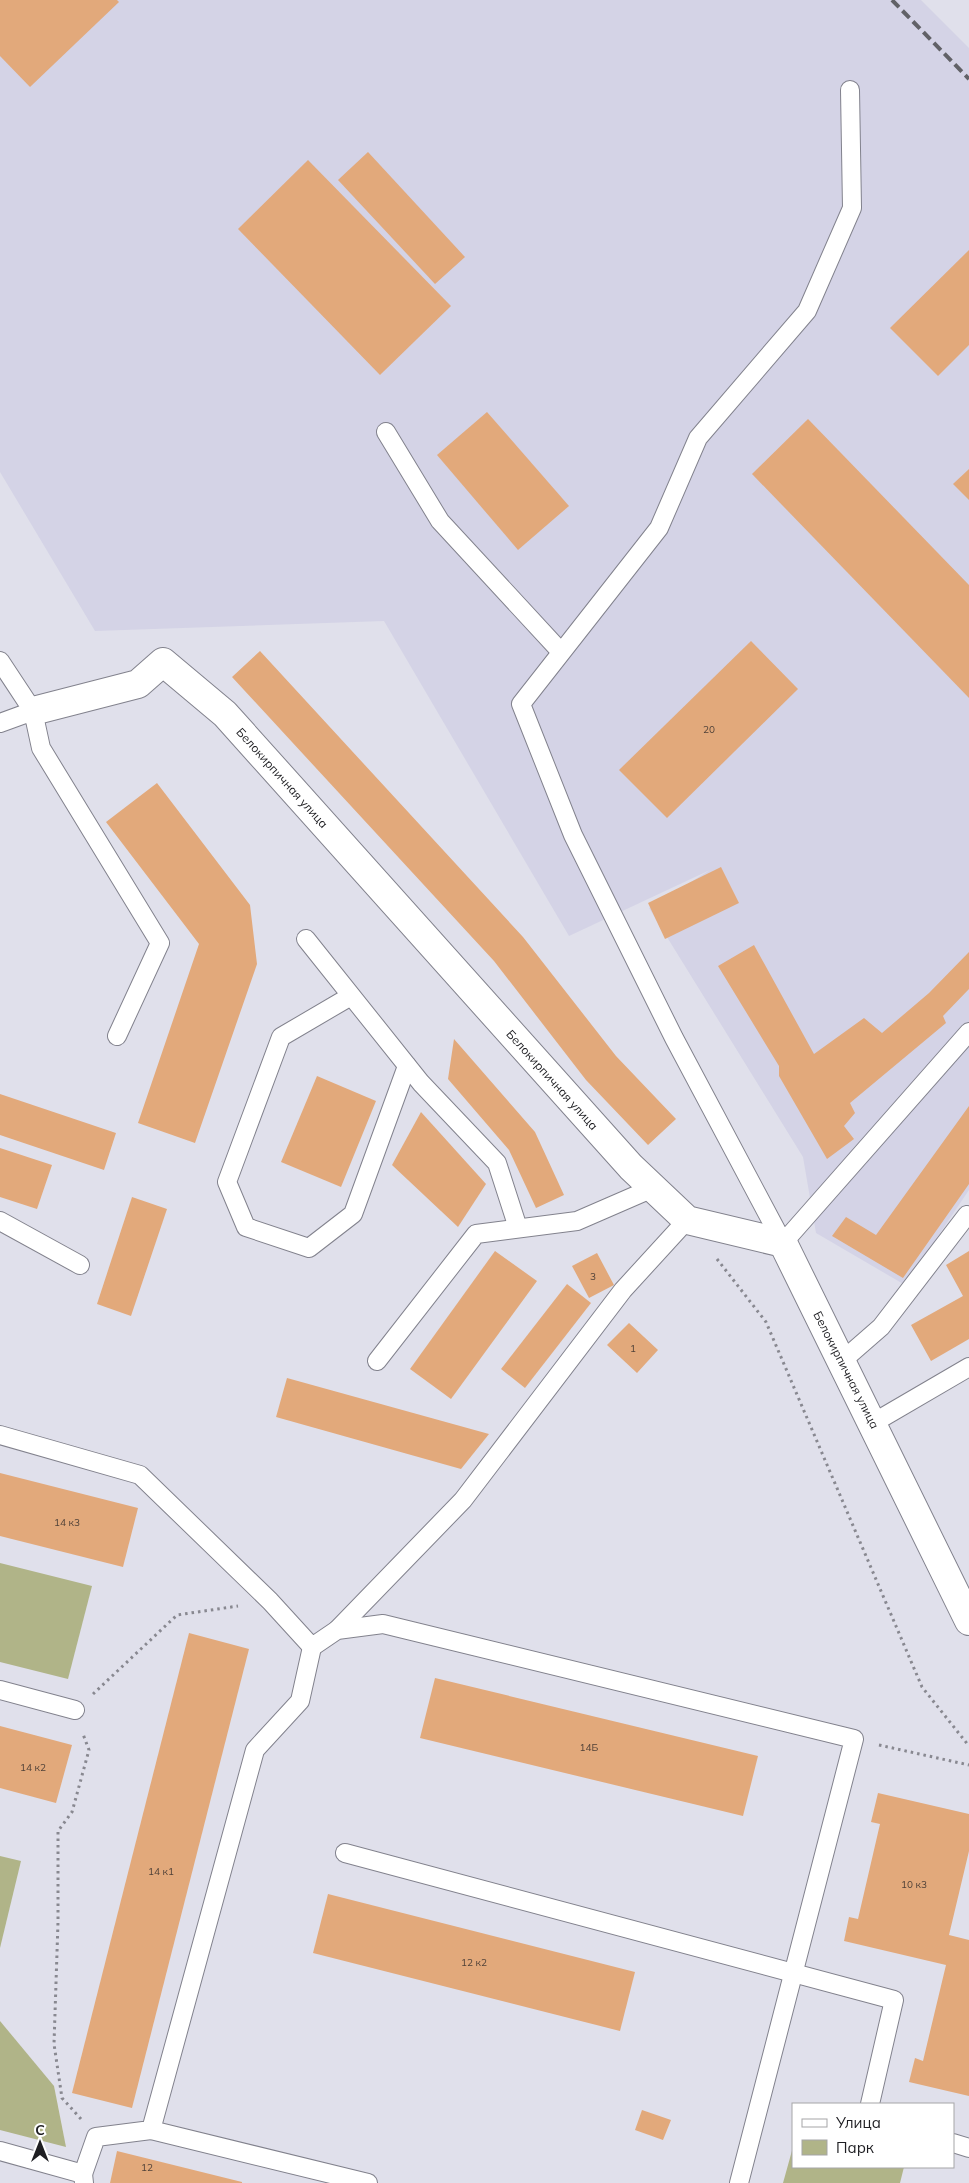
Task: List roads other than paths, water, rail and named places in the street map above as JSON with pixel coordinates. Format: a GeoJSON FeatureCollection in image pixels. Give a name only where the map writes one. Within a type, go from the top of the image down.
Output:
{"type":"FeatureCollection","features":[{"type":"Feature","properties":{"kind":"street","name":"Белокирпичная улица"},"geometry":{"type":"LineString","coordinates":[[32,711],[138,684],[163,662],[226,714],[631,1167],[687,1220],[783,1244],[873,1422],[969,1621]]}},
{"type":"Feature","properties":{"kind":"lane"},"geometry":{"type":"LineString","coordinates":[[850,90],[852,208],[808,311],[698,438],[659,528],[521,704],[573,835],[674,1038],[783,1244],[969,1032]]}},
{"type":"Feature","properties":{"kind":"lane"},"geometry":{"type":"LineString","coordinates":[[386,432],[440,521],[561,652]]}},
{"type":"Feature","properties":{"kind":"lane"},"geometry":{"type":"LineString","coordinates":[[0,661],[32,711],[41,748],[160,943],[117,1036]]}},
{"type":"Feature","properties":{"kind":"lane"},"geometry":{"type":"LineString","coordinates":[[0,723],[32,711]]}},
{"type":"Feature","properties":{"kind":"lane"},"geometry":{"type":"LineString","coordinates":[[306,939],[421,1083],[497,1163],[518,1228]]}},
{"type":"Feature","properties":{"kind":"lane"},"geometry":{"type":"LineString","coordinates":[[351,996],[281,1037],[227,1182],[246,1227],[309,1248],[353,1214],[407,1066]]}},
{"type":"Feature","properties":{"kind":"lane"},"geometry":{"type":"LineString","coordinates":[[378,1361],[476,1234],[577,1221],[653,1188]]}},
{"type":"Feature","properties":{"kind":"lane"},"geometry":{"type":"LineString","coordinates":[[842,1361],[881,1327],[967,1215]]}},
{"type":"Feature","properties":{"kind":"lane"},"geometry":{"type":"LineString","coordinates":[[151,2130],[255,1750],[300,1701],[312,1647],[337,1630],[463,1500],[623,1290],[687,1220]]}},
{"type":"Feature","properties":{"kind":"lane"},"geometry":{"type":"LineString","coordinates":[[0,1221],[80,1265]]}},
{"type":"Feature","properties":{"kind":"lane"},"geometry":{"type":"LineString","coordinates":[[873,1422],[969,1367]]}},
{"type":"Feature","properties":{"kind":"lane"},"geometry":{"type":"LineString","coordinates":[[0,1435],[140,1475],[270,1601],[312,1647]]}},
{"type":"Feature","properties":{"kind":"lane"},"geometry":{"type":"LineString","coordinates":[[337,1630],[383,1624],[854,1739],[740,2183]]}},
{"type":"Feature","properties":{"kind":"lane"},"geometry":{"type":"LineString","coordinates":[[0,1690],[75,1710]]}},
{"type":"Feature","properties":{"kind":"lane"},"geometry":{"type":"LineString","coordinates":[[345,1853],[894,2000],[870,2103]]}},
{"type":"Feature","properties":{"kind":"lane"},"geometry":{"type":"LineString","coordinates":[[0,2151],[84,2178],[96,2137],[151,2130],[368,2183]]}},
{"type":"Feature","properties":{"kind":"lane"},"geometry":{"type":"LineString","coordinates":[[954,2143],[969,2148]]}},
{"type":"Feature","properties":{"kind":"railway"},"geometry":{"type":"LineString","coordinates":[[892,0],[969,79]]}}]}
